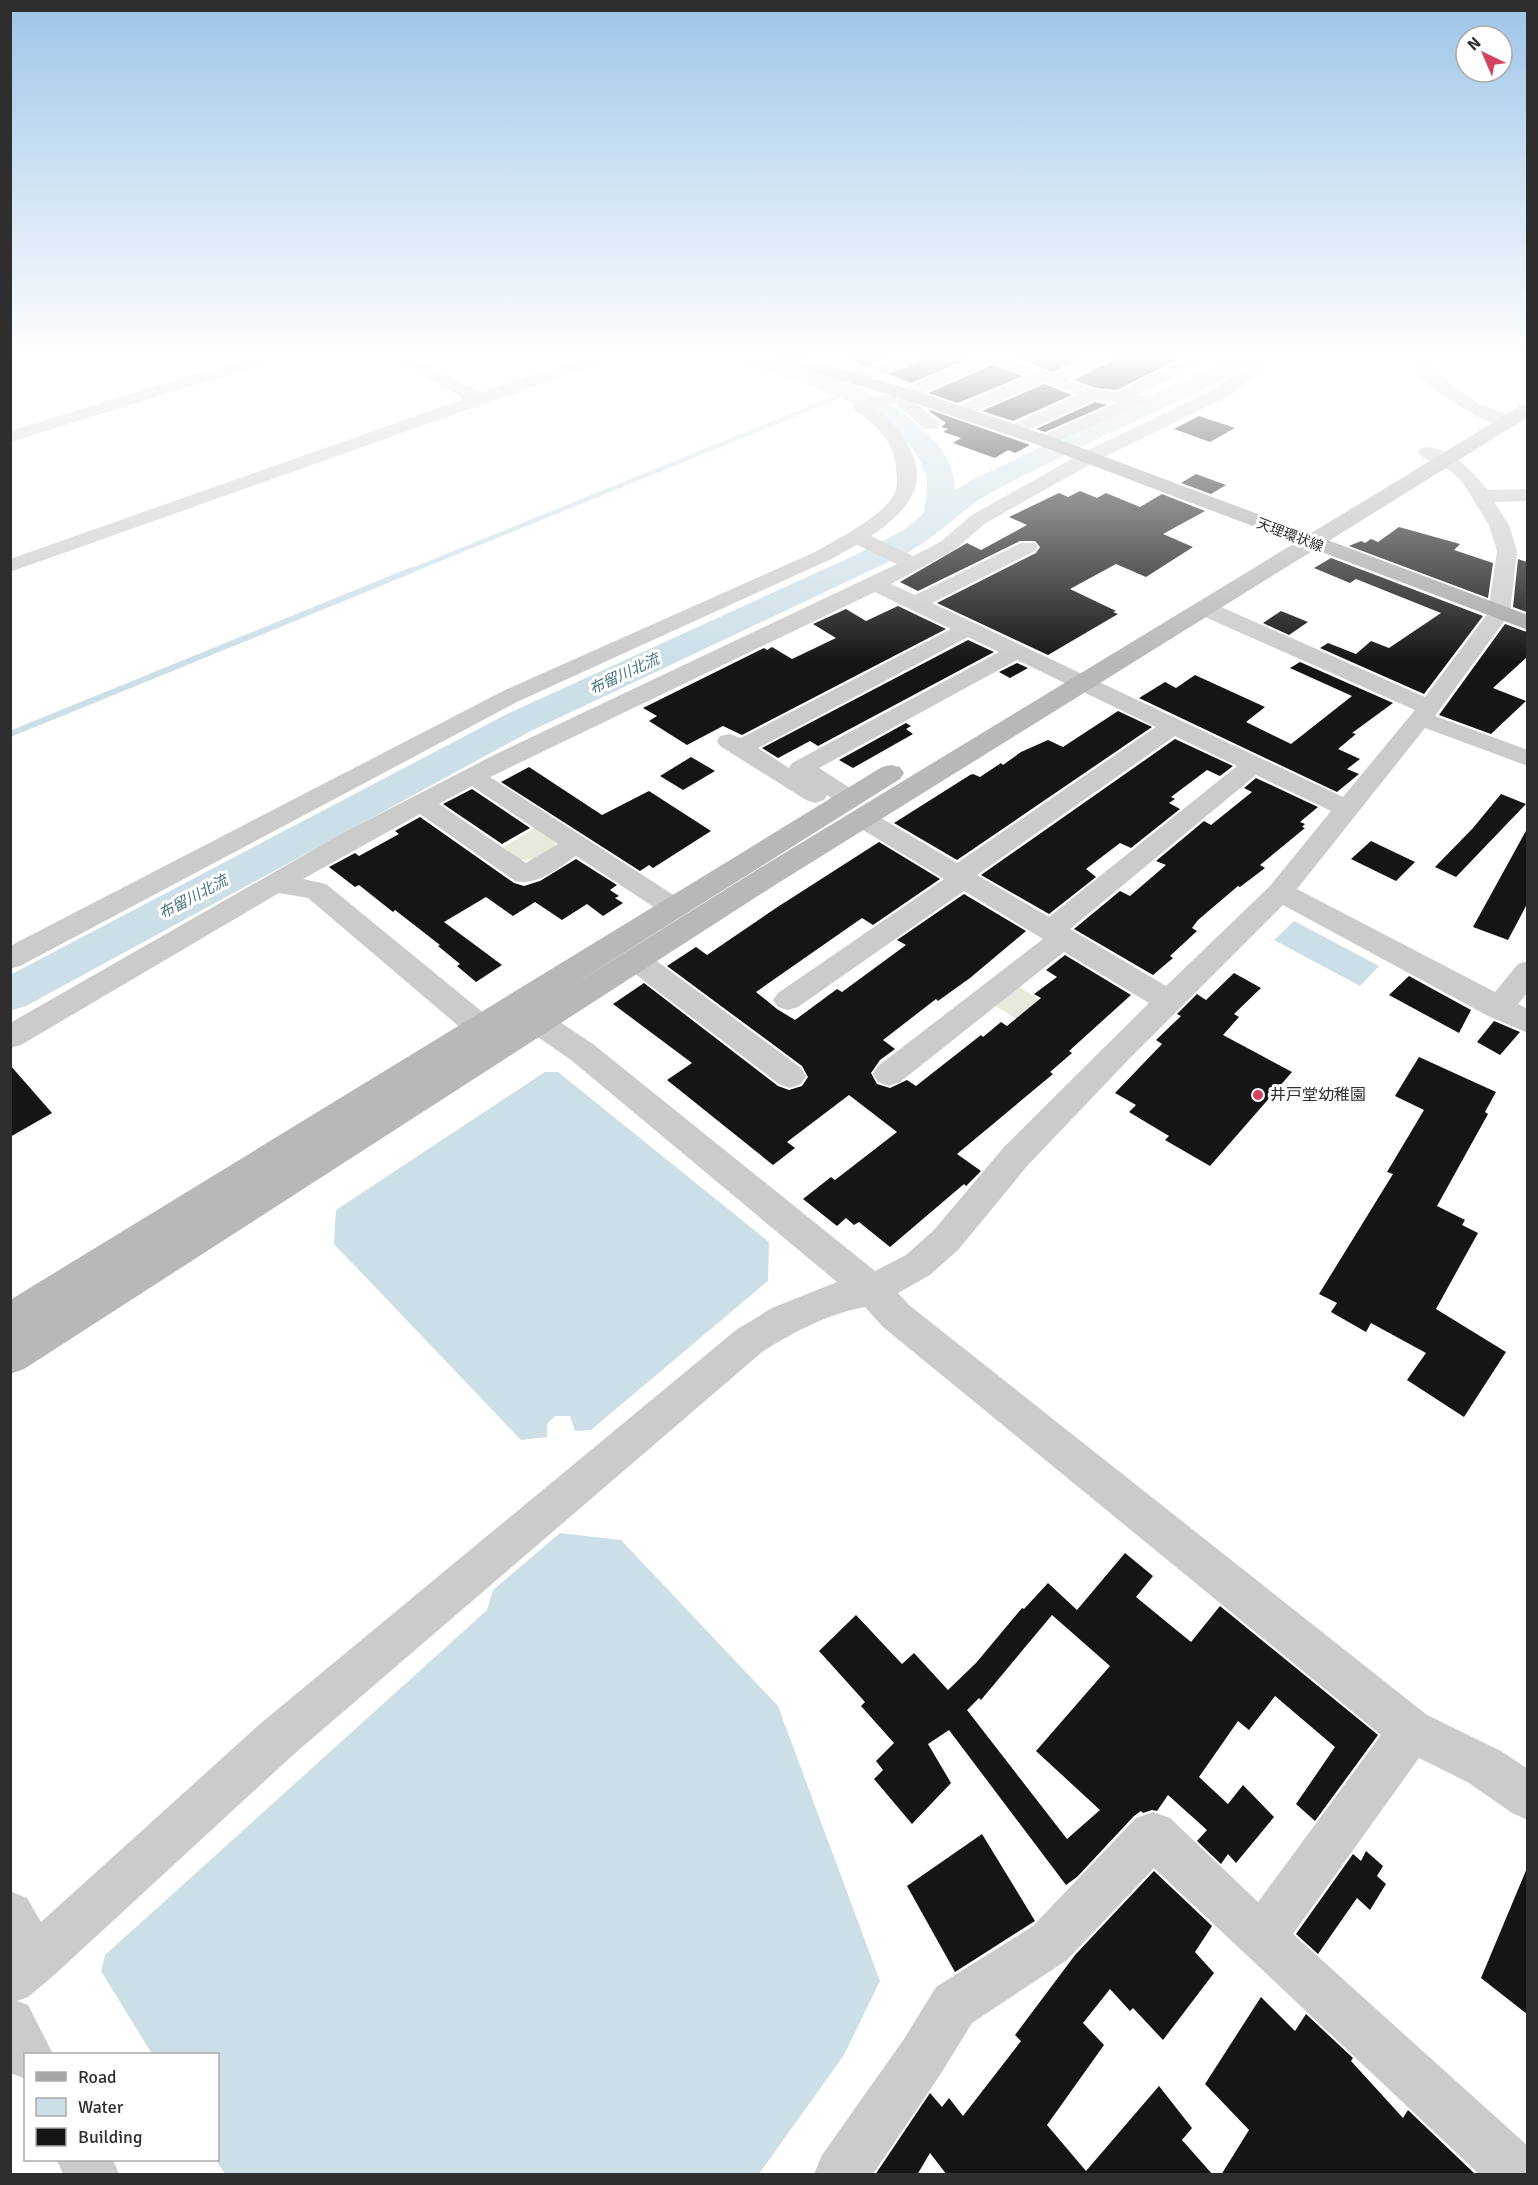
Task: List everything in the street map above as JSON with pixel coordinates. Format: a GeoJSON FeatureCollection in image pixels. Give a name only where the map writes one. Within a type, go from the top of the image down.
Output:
{"type":"FeatureCollection","features":[{"type":"Feature","properties":{"kind":"main road","name":"天理環状線"},"geometry":{"type":"LineString","coordinates":[[1090,458],[1527,623]]}},
{"type":"Feature","properties":{"kind":"street"},"geometry":{"type":"LineString","coordinates":[[10,566],[313,458]]}},
{"type":"Feature","properties":{"kind":"street"},"geometry":{"type":"LineString","coordinates":[[10,959],[511,696],[860,538],[890,509],[905,490],[907,464],[905,458]]}},
{"type":"Feature","properties":{"kind":"street"},"geometry":{"type":"LineString","coordinates":[[10,1036],[350,840],[507,758],[875,584],[947,546],[979,519],[1085,458]]}},
{"type":"Feature","properties":{"kind":"street"},"geometry":{"type":"LineString","coordinates":[[10,1357],[526,1014],[673,907],[848,808],[1071,677],[1433,458]]}},
{"type":"Feature","properties":{"kind":"street"},"geometry":{"type":"LineString","coordinates":[[10,1915],[23,1970],[277,1739],[749,1341],[785,1319],[840,1296],[872,1290],[918,1265],[946,1240],[1016,1156],[1280,892],[1425,713],[1499,613],[1507,550],[1499,525],[1471,480],[1458,468],[1440,458]]}},
{"type":"Feature","properties":{"kind":"street"},"geometry":{"type":"LineString","coordinates":[[1482,496],[1527,495]]}},
{"type":"Feature","properties":{"kind":"street"},"geometry":{"type":"LineString","coordinates":[[860,538],[912,563]]}},
{"type":"Feature","properties":{"kind":"street"},"geometry":{"type":"LineString","coordinates":[[1071,677],[1204,608],[1301,539]]}},
{"type":"Feature","properties":{"kind":"street"},"geometry":{"type":"LineString","coordinates":[[916,603],[1028,547]]}},
{"type":"Feature","properties":{"kind":"street"},"geometry":{"type":"LineString","coordinates":[[875,584],[1347,809]]}},
{"type":"Feature","properties":{"kind":"street"},"geometry":{"type":"LineString","coordinates":[[1204,608],[1527,759]]}},
{"type":"Feature","properties":{"kind":"street"},"geometry":{"type":"LineString","coordinates":[[961,632],[734,745],[848,808],[1169,1001]]}},
{"type":"Feature","properties":{"kind":"street"},"geometry":{"type":"LineString","coordinates":[[848,808],[801,768],[1015,652]]}},
{"type":"Feature","properties":{"kind":"street"},"geometry":{"type":"LineString","coordinates":[[788,1000],[1174,726]]}},
{"type":"Feature","properties":{"kind":"street"},"geometry":{"type":"LineString","coordinates":[[889,1074],[1056,935],[1254,765]]}},
{"type":"Feature","properties":{"kind":"street"},"geometry":{"type":"LineString","coordinates":[[482,782],[673,907]]}},
{"type":"Feature","properties":{"kind":"street"},"geometry":{"type":"LineString","coordinates":[[10,1320],[480,1027],[526,1014],[636,960],[848,808]]}},
{"type":"Feature","properties":{"kind":"street"},"geometry":{"type":"LineString","coordinates":[[429,809],[525,875],[577,844]]}},
{"type":"Feature","properties":{"kind":"street"},"geometry":{"type":"LineString","coordinates":[[277,884],[316,890],[480,1027]]}},
{"type":"Feature","properties":{"kind":"street"},"geometry":{"type":"LineString","coordinates":[[1280,892],[1527,1023]]}},
{"type":"Feature","properties":{"kind":"street"},"geometry":{"type":"LineString","coordinates":[[636,960],[790,1076]]}},
{"type":"Feature","properties":{"kind":"street"},"geometry":{"type":"LineString","coordinates":[[1499,1008],[1527,971]]}},
{"type":"Feature","properties":{"kind":"street"},"geometry":{"type":"LineString","coordinates":[[526,1014],[582,1052],[872,1290],[896,1316],[1411,1731],[1485,1767],[1527,1797]]}},
{"type":"Feature","properties":{"kind":"street"},"geometry":{"type":"LineString","coordinates":[[1261,1938],[1411,1731]]}},
{"type":"Feature","properties":{"kind":"street"},"geometry":{"type":"LineString","coordinates":[[841,2175],[922,2057],[954,2005],[1050,1943],[1153,1835],[1518,2175]]}},
{"type":"Feature","properties":{"kind":"street"},"geometry":{"type":"LineString","coordinates":[[10,2024],[26,2053]]}},
{"type":"Feature","properties":{"kind":"street"},"geometry":{"type":"LineString","coordinates":[[85,2161],[92,2175]]}},
{"type":"Feature","properties":{"kind":"shaded area"},"geometry":{"type":"Polygon","coordinates":[[[538,826],[556,837],[554,848],[535,859],[519,860],[504,847],[538,826]]]}},
{"type":"Feature","properties":{"kind":"shaded area"},"geometry":{"type":"Polygon","coordinates":[[[1019,987],[1061,1013],[1037,1032],[996,1006],[1019,987]]]}},
{"type":"Feature","properties":{"kind":"water"},"geometry":{"type":"Polygon","coordinates":[[[1294,921],[1379,966],[1360,986],[1274,940],[1294,921]]]}},
{"type":"Feature","properties":{"kind":"water"},"geometry":{"type":"Polygon","coordinates":[[[545,1072],[558,1072],[769,1242],[768,1281],[591,1430],[575,1431],[570,1416],[555,1416],[547,1424],[547,1437],[521,1440],[334,1244],[336,1210],[545,1072]]]}},
{"type":"Feature","properties":{"kind":"water"},"geometry":{"type":"Polygon","coordinates":[[[560,1533],[621,1540],[778,1706],[880,1981],[844,2055],[759,2174],[225,2174],[217,2161],[219,2161],[219,2053],[151,2053],[101,1971],[105,1955],[487,1610],[493,1590],[560,1533]]]}},
{"type":"Feature","properties":{"kind":"building"},"geometry":{"type":"Polygon","coordinates":[[[1196,474],[1226,485],[1211,494],[1181,483],[1196,474]]]}},
{"type":"Feature","properties":{"kind":"building"},"geometry":{"type":"Polygon","coordinates":[[[1080,491],[1097,498],[1106,493],[1140,507],[1162,494],[1205,511],[1163,534],[1193,547],[1146,577],[1116,564],[1070,589],[1118,614],[1048,655],[937,603],[1036,553],[1040,547],[1035,541],[1020,541],[918,591],[900,582],[967,543],[981,550],[1027,525],[1009,517],[1059,493],[1068,497],[1080,491]]]}},
{"type":"Feature","properties":{"kind":"building"},"geometry":{"type":"Polygon","coordinates":[[[1399,527],[1460,544],[1454,550],[1493,563],[1488,598],[1349,546],[1361,541],[1365,543],[1371,539],[1378,542],[1399,527]]]}},
{"type":"Feature","properties":{"kind":"building"},"geometry":{"type":"Polygon","coordinates":[[[1331,558],[1483,616],[1424,694],[1320,648],[1328,643],[1356,654],[1371,641],[1389,648],[1441,613],[1356,579],[1350,583],[1314,568],[1331,558]]]}},
{"type":"Feature","properties":{"kind":"building"},"geometry":{"type":"Polygon","coordinates":[[[1518,559],[1527,562],[1527,612],[1513,607],[1518,559]]]}},
{"type":"Feature","properties":{"kind":"building"},"geometry":{"type":"Polygon","coordinates":[[[898,606],[946,629],[742,735],[723,726],[687,745],[649,721],[657,716],[643,708],[764,648],[767,650],[772,647],[792,659],[836,638],[813,624],[846,609],[866,621],[898,606]]]}},
{"type":"Feature","properties":{"kind":"building"},"geometry":{"type":"Polygon","coordinates":[[[1281,611],[1308,622],[1289,635],[1263,623],[1281,611]]]}},
{"type":"Feature","properties":{"kind":"building"},"geometry":{"type":"Polygon","coordinates":[[[1505,624],[1527,632],[1527,657],[1493,688],[1526,701],[1491,734],[1439,715],[1505,624]]]}},
{"type":"Feature","properties":{"kind":"building"},"geometry":{"type":"Polygon","coordinates":[[[968,640],[994,652],[818,746],[810,741],[778,758],[762,748],[968,640]]]}},
{"type":"Feature","properties":{"kind":"building"},"geometry":{"type":"Polygon","coordinates":[[[1300,662],[1393,703],[1352,733],[1356,734],[1338,749],[1360,759],[1347,769],[1359,774],[1337,792],[1139,698],[1165,682],[1176,688],[1195,675],[1265,707],[1246,722],[1291,744],[1352,696],[1290,668],[1300,662]]]}},
{"type":"Feature","properties":{"kind":"building"},"geometry":{"type":"Polygon","coordinates":[[[1017,663],[1028,668],[1010,678],[999,672],[1017,663]]]}},
{"type":"Feature","properties":{"kind":"building"},"geometry":{"type":"Polygon","coordinates":[[[1118,711],[1152,727],[957,860],[894,823],[970,775],[980,777],[1021,752],[1048,740],[1063,747],[1118,711]]]}},
{"type":"Feature","properties":{"kind":"building"},"geometry":{"type":"Polygon","coordinates":[[[906,723],[911,726],[906,729],[913,734],[853,768],[839,760],[906,723]]]}},
{"type":"Feature","properties":{"kind":"building"},"geometry":{"type":"Polygon","coordinates":[[[1175,739],[1233,766],[1220,776],[1207,770],[1171,797],[1175,799],[1169,803],[1180,809],[1131,848],[1120,843],[1086,869],[1096,877],[1049,914],[981,875],[1175,739]]]}},
{"type":"Feature","properties":{"kind":"building"},"geometry":{"type":"Polygon","coordinates":[[[691,757],[715,771],[683,790],[660,776],[691,757]]]}},
{"type":"Feature","properties":{"kind":"building"},"geometry":{"type":"Polygon","coordinates":[[[529,767],[602,815],[649,791],[711,831],[653,868],[649,865],[640,871],[501,782],[529,767]]]}},
{"type":"Feature","properties":{"kind":"building"},"geometry":{"type":"Polygon","coordinates":[[[1256,778],[1318,807],[1300,822],[1305,824],[1302,827],[1305,828],[1260,865],[1265,868],[1240,887],[1238,886],[1198,920],[1192,928],[1197,931],[1170,956],[1173,958],[1153,975],[1074,929],[1120,891],[1130,896],[1166,865],[1156,861],[1204,821],[1211,825],[1252,792],[1244,788],[1256,778]]]}},
{"type":"Feature","properties":{"kind":"building"},"geometry":{"type":"Polygon","coordinates":[[[472,789],[530,828],[502,844],[443,804],[472,789]]]}},
{"type":"Feature","properties":{"kind":"building"},"geometry":{"type":"Polygon","coordinates":[[[1501,794],[1526,804],[1456,877],[1435,867],[1473,828],[1501,794]]]}},
{"type":"Feature","properties":{"kind":"building"},"geometry":{"type":"Polygon","coordinates":[[[420,817],[514,883],[524,886],[540,881],[576,859],[617,885],[610,890],[619,896],[615,898],[623,903],[603,916],[587,904],[562,920],[535,902],[513,916],[486,897],[444,922],[502,965],[476,982],[457,966],[460,964],[438,946],[440,945],[395,910],[393,912],[359,885],[355,887],[329,867],[355,853],[359,856],[399,834],[395,831],[420,817]]]}},
{"type":"Feature","properties":{"kind":"building"},"geometry":{"type":"Polygon","coordinates":[[[1527,829],[1527,904],[1508,940],[1473,927],[1527,829]]]}},
{"type":"Feature","properties":{"kind":"building"},"geometry":{"type":"Polygon","coordinates":[[[1371,841],[1415,862],[1396,881],[1351,859],[1371,841]]]}},
{"type":"Feature","properties":{"kind":"building"},"geometry":{"type":"Polygon","coordinates":[[[879,842],[940,879],[873,925],[862,918],[756,992],[795,1020],[837,989],[842,992],[906,945],[897,940],[964,894],[1026,931],[970,978],[938,1001],[936,999],[883,1040],[895,1049],[880,1060],[871,1073],[877,1084],[890,1088],[907,1080],[916,1086],[981,1035],[983,1037],[1001,1022],[1007,1026],[1041,998],[1034,994],[1057,977],[1046,970],[1065,955],[1131,995],[1069,1051],[1072,1053],[1050,1072],[1053,1074],[957,1154],[981,1171],[966,1186],[964,1184],[890,1247],[859,1222],[854,1225],[846,1218],[837,1226],[803,1199],[831,1177],[835,1180],[897,1132],[849,1095],[787,1142],[795,1148],[773,1165],[667,1080],[692,1063],[613,1004],[644,983],[778,1086],[789,1090],[802,1086],[808,1077],[802,1066],[667,966],[696,947],[707,955],[879,842]]]}},
{"type":"Feature","properties":{"kind":"building"},"geometry":{"type":"Polygon","coordinates":[[[1234,973],[1261,988],[1234,1014],[1239,1017],[1223,1035],[1292,1072],[1210,1166],[1165,1140],[1169,1136],[1129,1112],[1136,1105],[1115,1093],[1162,1044],[1156,1040],[1181,1016],[1177,1014],[1197,994],[1206,1000],[1234,973]]]}},
{"type":"Feature","properties":{"kind":"building"},"geometry":{"type":"Polygon","coordinates":[[[1409,976],[1471,1010],[1459,1033],[1389,995],[1409,976]]]}},
{"type":"Feature","properties":{"kind":"building"},"geometry":{"type":"Polygon","coordinates":[[[1494,1021],[1520,1032],[1500,1055],[1477,1042],[1494,1021]]]}},
{"type":"Feature","properties":{"kind":"building"},"geometry":{"type":"Polygon","coordinates":[[[1419,1057],[1496,1092],[1485,1112],[1488,1114],[1437,1206],[1465,1220],[1462,1225],[1478,1233],[1436,1309],[1506,1352],[1464,1417],[1407,1380],[1426,1353],[1371,1323],[1366,1332],[1331,1312],[1337,1303],[1319,1294],[1393,1174],[1387,1172],[1424,1110],[1395,1096],[1419,1057]]]}},
{"type":"Feature","properties":{"kind":"building"},"geometry":{"type":"Polygon","coordinates":[[[10,1065],[52,1113],[10,1137],[10,1065]]]}},
{"type":"Feature","properties":{"kind":"building"},"geometry":{"type":"Polygon","coordinates":[[[1125,1553],[1153,1576],[1136,1597],[1191,1642],[1220,1606],[1378,1735],[1315,1821],[1296,1804],[1335,1747],[1275,1696],[1249,1730],[1238,1721],[1199,1777],[1228,1804],[1243,1785],[1274,1817],[1236,1863],[1228,1854],[1221,1864],[1197,1841],[1207,1830],[1168,1795],[1157,1811],[1143,1813],[1141,1811],[1134,1816],[1077,1877],[1066,1885],[949,1730],[928,1744],[951,1783],[912,1824],[874,1779],[883,1770],[876,1761],[894,1743],[861,1706],[865,1702],[819,1651],[856,1615],[902,1664],[914,1653],[948,1690],[976,1663],[1022,1608],[1024,1609],[1048,1583],[1077,1610],[1125,1553]],[[1052,1615],[981,1700],[979,1698],[967,1710],[1067,1839],[1100,1810],[1036,1751],[1110,1666],[1052,1615]]]}},
{"type":"Feature","properties":{"kind":"building"},"geometry":{"type":"Polygon","coordinates":[[[982,1834],[1035,1921],[955,1972],[907,1886],[982,1834]]]}},
{"type":"Feature","properties":{"kind":"building"},"geometry":{"type":"Polygon","coordinates":[[[1366,1851],[1383,1866],[1377,1876],[1386,1884],[1370,1910],[1357,1898],[1318,1954],[1296,1934],[1353,1854],[1361,1861],[1366,1851]]]}},
{"type":"Feature","properties":{"kind":"building"},"geometry":{"type":"Polygon","coordinates":[[[1527,1868],[1527,2014],[1481,1978],[1527,1868]]]}},
{"type":"Feature","properties":{"kind":"building"},"geometry":{"type":"Polygon","coordinates":[[[1154,1871],[1212,1926],[1195,1952],[1214,1973],[1163,2040],[1133,2008],[1130,2011],[1110,1989],[1083,2023],[1104,2045],[1047,2125],[1086,2171],[1159,2086],[1192,2128],[1182,2140],[1213,2175],[947,2175],[930,2153],[917,2175],[875,2175],[930,2093],[942,2107],[949,2098],[963,2116],[1021,2041],[1015,2035],[1075,1955],[1154,1871]]]}},
{"type":"Feature","properties":{"kind":"building"},"geometry":{"type":"Polygon","coordinates":[[[1261,1997],[1295,2031],[1306,2014],[1353,2058],[1351,2061],[1403,2118],[1408,2110],[1476,2175],[1221,2175],[1249,2130],[1205,2084],[1261,1997]]]}},
{"type":"Feature","properties":{"kind":"waterway"},"geometry":{"type":"LineString","coordinates":[[408,572],[688,458]]}},
{"type":"Feature","properties":{"kind":"waterway"},"geometry":{"type":"LineString","coordinates":[[932,458],[941,478],[939,514]]}},
{"type":"Feature","properties":{"kind":"waterway","name":"布留川北流"},"geometry":{"type":"LineString","coordinates":[[939,514],[982,486],[1040,458]]}},
{"type":"Feature","properties":{"kind":"waterway","name":"布留川北流"},"geometry":{"type":"LineString","coordinates":[[10,995],[520,722],[894,548],[924,530],[939,514]]}},
{"type":"Feature","properties":{"kind":"waterway"},"geometry":{"type":"LineString","coordinates":[[10,734],[412,570]]}},
{"type":"Feature","properties":{"kind":"place","name":"井戸堂幼稚園"},"geometry":{"type":"Point","coordinates":[1258,1095]}}]}
